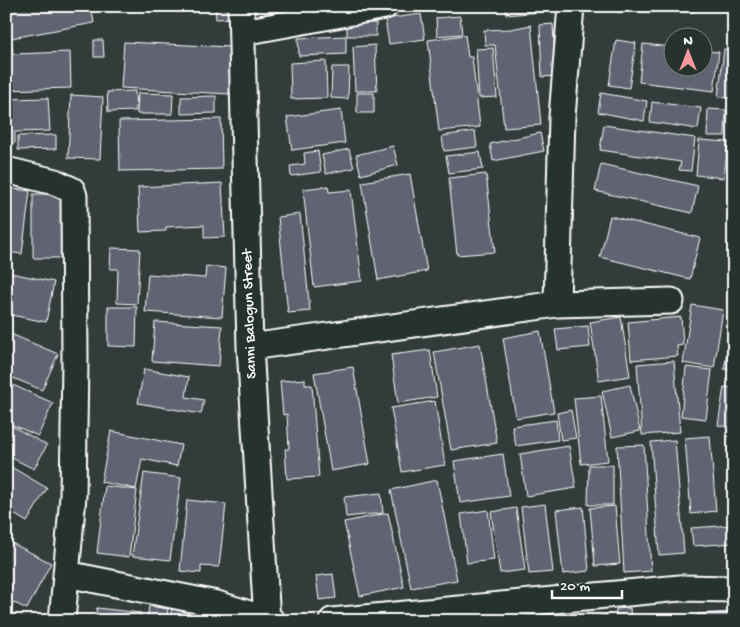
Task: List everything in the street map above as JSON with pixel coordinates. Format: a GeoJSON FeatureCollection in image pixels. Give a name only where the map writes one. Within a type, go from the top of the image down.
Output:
{"type":"FeatureCollection","features":[{"type":"Feature","properties":{"kind":"street","name":"Sanni Balogun Street"},"geometry":{"type":"LineString","coordinates":[[241,6],[250,346],[267,621]]}},
{"type":"Feature","properties":{"kind":"street"},"geometry":{"type":"LineString","coordinates":[[243,32],[385,6]]}},
{"type":"Feature","properties":{"kind":"street"},"geometry":{"type":"LineString","coordinates":[[557,304],[562,117],[571,6]]}},
{"type":"Feature","properties":{"kind":"street"},"geometry":{"type":"LineString","coordinates":[[6,170],[60,184],[72,190],[74,196],[75,360],[73,496],[62,621]]}},
{"type":"Feature","properties":{"kind":"street"},"geometry":{"type":"LineString","coordinates":[[250,346],[557,304],[671,301]]}},
{"type":"Feature","properties":{"kind":"street"},"geometry":{"type":"LineString","coordinates":[[66,574],[217,604],[272,621]]}},
{"type":"Feature","properties":{"kind":"street"},"geometry":{"type":"LineString","coordinates":[[332,621],[680,588],[734,589]]}},
{"type":"Feature","properties":{"kind":"building"},"geometry":{"type":"Polygon","coordinates":[[[6,6],[91,6],[94,23],[6,39],[6,6]]]}},
{"type":"Feature","properties":{"kind":"building"},"geometry":{"type":"Polygon","coordinates":[[[215,6],[232,6],[233,18],[216,19],[215,6]]]}},
{"type":"Feature","properties":{"kind":"building"},"geometry":{"type":"Polygon","coordinates":[[[297,6],[328,6],[298,10],[297,6]]]}},
{"type":"Feature","properties":{"kind":"building"},"geometry":{"type":"Polygon","coordinates":[[[471,6],[489,6],[490,10],[471,11],[471,6]]]}},
{"type":"Feature","properties":{"kind":"building"},"geometry":{"type":"Polygon","coordinates":[[[505,6],[540,6],[540,12],[506,15],[505,6]]]}},
{"type":"Feature","properties":{"kind":"building"},"geometry":{"type":"Polygon","coordinates":[[[617,6],[694,6],[694,12],[617,12],[617,6]]]}},
{"type":"Feature","properties":{"kind":"building"},"geometry":{"type":"Polygon","coordinates":[[[705,6],[734,6],[734,8],[705,6]]]}},
{"type":"Feature","properties":{"kind":"building"},"geometry":{"type":"Polygon","coordinates":[[[421,14],[425,39],[389,44],[385,19],[421,14]]]}},
{"type":"Feature","properties":{"kind":"building"},"geometry":{"type":"Polygon","coordinates":[[[460,16],[462,34],[437,36],[436,18],[460,16]]]}},
{"type":"Feature","properties":{"kind":"building"},"geometry":{"type":"Polygon","coordinates":[[[347,23],[376,23],[376,36],[347,36],[347,23]]]}},
{"type":"Feature","properties":{"kind":"building"},"geometry":{"type":"Polygon","coordinates":[[[553,24],[556,76],[542,77],[540,25],[553,24]]]}},
{"type":"Feature","properties":{"kind":"building"},"geometry":{"type":"Polygon","coordinates":[[[531,25],[541,125],[504,128],[495,45],[485,45],[484,30],[511,29],[531,25]]]}},
{"type":"Feature","properties":{"kind":"building"},"geometry":{"type":"Polygon","coordinates":[[[465,35],[468,57],[472,57],[480,127],[439,131],[428,40],[465,35]]]}},
{"type":"Feature","properties":{"kind":"building"},"geometry":{"type":"Polygon","coordinates":[[[346,36],[346,54],[299,56],[298,38],[346,36]]]}},
{"type":"Feature","properties":{"kind":"building"},"geometry":{"type":"Polygon","coordinates":[[[94,40],[103,40],[104,57],[94,57],[94,40]]]}},
{"type":"Feature","properties":{"kind":"building"},"geometry":{"type":"Polygon","coordinates":[[[616,40],[636,43],[629,88],[609,85],[616,40]]]}},
{"type":"Feature","properties":{"kind":"building"},"geometry":{"type":"Polygon","coordinates":[[[124,42],[231,47],[229,94],[121,88],[124,42]]]}},
{"type":"Feature","properties":{"kind":"building"},"geometry":{"type":"Polygon","coordinates":[[[6,43],[12,43],[13,54],[70,52],[71,88],[6,90],[6,43]]]}},
{"type":"Feature","properties":{"kind":"building"},"geometry":{"type":"Polygon","coordinates":[[[643,44],[662,46],[662,78],[712,78],[712,52],[719,52],[714,91],[639,82],[643,44]]]}},
{"type":"Feature","properties":{"kind":"building"},"geometry":{"type":"Polygon","coordinates":[[[375,45],[377,91],[355,91],[353,47],[375,45]]]}},
{"type":"Feature","properties":{"kind":"building"},"geometry":{"type":"Polygon","coordinates":[[[493,48],[497,97],[479,98],[476,49],[493,48]]]}},
{"type":"Feature","properties":{"kind":"building"},"geometry":{"type":"Polygon","coordinates":[[[724,49],[734,50],[734,99],[718,97],[724,49]]]}},
{"type":"Feature","properties":{"kind":"building"},"geometry":{"type":"Polygon","coordinates":[[[326,61],[327,98],[291,99],[290,63],[326,61]]]}},
{"type":"Feature","properties":{"kind":"building"},"geometry":{"type":"Polygon","coordinates":[[[332,67],[349,67],[348,99],[331,98],[332,67]]]}},
{"type":"Feature","properties":{"kind":"building"},"geometry":{"type":"Polygon","coordinates":[[[135,91],[136,111],[108,112],[107,92],[135,91]]]}},
{"type":"Feature","properties":{"kind":"building"},"geometry":{"type":"Polygon","coordinates":[[[138,93],[173,94],[172,114],[137,114],[138,93]]]}},
{"type":"Feature","properties":{"kind":"building"},"geometry":{"type":"Polygon","coordinates":[[[357,93],[374,93],[374,113],[357,113],[357,93]]]}},
{"type":"Feature","properties":{"kind":"building"},"geometry":{"type":"Polygon","coordinates":[[[601,93],[647,101],[644,121],[598,112],[601,93]]]}},
{"type":"Feature","properties":{"kind":"building"},"geometry":{"type":"Polygon","coordinates":[[[71,95],[103,97],[100,159],[68,158],[71,95]]]}},
{"type":"Feature","properties":{"kind":"building"},"geometry":{"type":"Polygon","coordinates":[[[216,96],[216,113],[181,114],[181,97],[216,96]]]}},
{"type":"Feature","properties":{"kind":"building"},"geometry":{"type":"Polygon","coordinates":[[[48,98],[50,131],[15,132],[15,143],[6,143],[6,99],[48,98]]]}},
{"type":"Feature","properties":{"kind":"building"},"geometry":{"type":"Polygon","coordinates":[[[652,102],[701,108],[698,129],[650,122],[652,102]]]}},
{"type":"Feature","properties":{"kind":"building"},"geometry":{"type":"Polygon","coordinates":[[[708,109],[726,110],[725,136],[707,136],[708,109]]]}},
{"type":"Feature","properties":{"kind":"building"},"geometry":{"type":"Polygon","coordinates":[[[341,110],[345,143],[292,150],[287,117],[341,110]]]}},
{"type":"Feature","properties":{"kind":"building"},"geometry":{"type":"Polygon","coordinates":[[[221,119],[222,169],[120,171],[119,121],[221,119]]]}},
{"type":"Feature","properties":{"kind":"building"},"geometry":{"type":"Polygon","coordinates":[[[604,125],[695,138],[691,171],[679,170],[681,162],[600,150],[604,125]]]}},
{"type":"Feature","properties":{"kind":"building"},"geometry":{"type":"Polygon","coordinates":[[[475,131],[477,147],[444,151],[442,136],[475,131]]]}},
{"type":"Feature","properties":{"kind":"building"},"geometry":{"type":"Polygon","coordinates":[[[540,133],[544,151],[493,161],[490,144],[540,133]]]}},
{"type":"Feature","properties":{"kind":"building"},"geometry":{"type":"Polygon","coordinates":[[[56,135],[56,149],[18,150],[18,136],[56,135]]]}},
{"type":"Feature","properties":{"kind":"building"},"geometry":{"type":"Polygon","coordinates":[[[699,140],[728,142],[724,178],[696,175],[699,140]]]}},
{"type":"Feature","properties":{"kind":"building"},"geometry":{"type":"Polygon","coordinates":[[[393,146],[398,165],[361,175],[356,155],[393,146]]]}},
{"type":"Feature","properties":{"kind":"building"},"geometry":{"type":"Polygon","coordinates":[[[349,149],[354,168],[326,174],[322,155],[349,149]]]}},
{"type":"Feature","properties":{"kind":"building"},"geometry":{"type":"Polygon","coordinates":[[[318,151],[321,172],[291,176],[290,166],[305,164],[304,153],[318,151]]]}},
{"type":"Feature","properties":{"kind":"building"},"geometry":{"type":"Polygon","coordinates":[[[480,152],[483,169],[449,173],[446,156],[480,152]]]}},
{"type":"Feature","properties":{"kind":"building"},"geometry":{"type":"Polygon","coordinates":[[[601,164],[698,186],[692,213],[595,191],[601,164]]]}},
{"type":"Feature","properties":{"kind":"building"},"geometry":{"type":"Polygon","coordinates":[[[410,174],[427,271],[378,280],[362,182],[410,174]]]}},
{"type":"Feature","properties":{"kind":"building"},"geometry":{"type":"Polygon","coordinates":[[[486,174],[495,252],[457,255],[449,178],[486,174]]]}},
{"type":"Feature","properties":{"kind":"building"},"geometry":{"type":"Polygon","coordinates":[[[222,183],[225,237],[204,238],[204,225],[166,227],[166,231],[140,232],[138,187],[222,183]]]}},
{"type":"Feature","properties":{"kind":"building"},"geometry":{"type":"Polygon","coordinates":[[[328,186],[329,192],[351,190],[362,281],[314,287],[303,189],[328,186]]]}},
{"type":"Feature","properties":{"kind":"building"},"geometry":{"type":"Polygon","coordinates":[[[6,188],[30,191],[22,254],[6,252],[6,188]]]}},
{"type":"Feature","properties":{"kind":"building"},"geometry":{"type":"Polygon","coordinates":[[[33,194],[68,194],[68,258],[33,258],[33,194]]]}},
{"type":"Feature","properties":{"kind":"building"},"geometry":{"type":"Polygon","coordinates":[[[300,214],[310,311],[288,313],[278,217],[300,214]]]}},
{"type":"Feature","properties":{"kind":"building"},"geometry":{"type":"Polygon","coordinates":[[[610,216],[700,238],[690,279],[600,257],[610,216]]]}},
{"type":"Feature","properties":{"kind":"building"},"geometry":{"type":"Polygon","coordinates":[[[111,248],[140,249],[137,304],[117,303],[118,269],[110,269],[111,248]]]}},
{"type":"Feature","properties":{"kind":"building"},"geometry":{"type":"Polygon","coordinates":[[[206,266],[226,268],[222,317],[145,312],[148,274],[205,278],[206,266]]]}},
{"type":"Feature","properties":{"kind":"building"},"geometry":{"type":"Polygon","coordinates":[[[6,272],[54,282],[46,322],[6,314],[6,272]]]}},
{"type":"Feature","properties":{"kind":"building"},"geometry":{"type":"Polygon","coordinates":[[[734,274],[734,296],[730,296],[734,274]]]}},
{"type":"Feature","properties":{"kind":"building"},"geometry":{"type":"Polygon","coordinates":[[[692,305],[723,310],[714,368],[683,363],[692,305]]]}},
{"type":"Feature","properties":{"kind":"building"},"geometry":{"type":"Polygon","coordinates":[[[108,307],[137,307],[136,347],[108,346],[108,307]]]}},
{"type":"Feature","properties":{"kind":"building"},"geometry":{"type":"Polygon","coordinates":[[[621,317],[630,376],[599,381],[590,322],[621,317]]]}},
{"type":"Feature","properties":{"kind":"building"},"geometry":{"type":"Polygon","coordinates":[[[681,317],[683,345],[677,346],[678,356],[631,360],[628,322],[681,317]]]}},
{"type":"Feature","properties":{"kind":"building"},"geometry":{"type":"Polygon","coordinates":[[[155,322],[222,326],[219,366],[152,361],[155,322]]]}},
{"type":"Feature","properties":{"kind":"building"},"geometry":{"type":"Polygon","coordinates":[[[588,326],[590,347],[558,350],[555,329],[588,326]]]}},
{"type":"Feature","properties":{"kind":"building"},"geometry":{"type":"Polygon","coordinates":[[[731,330],[734,331],[734,371],[724,369],[731,330]]]}},
{"type":"Feature","properties":{"kind":"building"},"geometry":{"type":"Polygon","coordinates":[[[540,331],[554,412],[516,418],[503,338],[540,331]]]}},
{"type":"Feature","properties":{"kind":"building"},"geometry":{"type":"Polygon","coordinates":[[[6,332],[58,354],[42,390],[6,375],[6,332]]]}},
{"type":"Feature","properties":{"kind":"building"},"geometry":{"type":"Polygon","coordinates":[[[480,344],[497,443],[451,450],[434,352],[480,344]]]}},
{"type":"Feature","properties":{"kind":"building"},"geometry":{"type":"Polygon","coordinates":[[[430,350],[437,397],[398,403],[391,355],[430,350]]]}},
{"type":"Feature","properties":{"kind":"building"},"geometry":{"type":"Polygon","coordinates":[[[674,361],[680,432],[642,435],[637,364],[674,361]]]}},
{"type":"Feature","properties":{"kind":"building"},"geometry":{"type":"Polygon","coordinates":[[[353,367],[370,464],[331,471],[314,373],[353,367]]]}},
{"type":"Feature","properties":{"kind":"building"},"geometry":{"type":"Polygon","coordinates":[[[686,367],[712,370],[706,419],[681,416],[686,367]]]}},
{"type":"Feature","properties":{"kind":"building"},"geometry":{"type":"Polygon","coordinates":[[[144,369],[189,377],[186,397],[204,400],[201,414],[138,403],[144,369]]]}},
{"type":"Feature","properties":{"kind":"building"},"geometry":{"type":"Polygon","coordinates":[[[305,379],[305,385],[312,385],[319,477],[287,479],[285,449],[289,449],[287,414],[283,415],[280,381],[305,379]]]}},
{"type":"Feature","properties":{"kind":"building"},"geometry":{"type":"Polygon","coordinates":[[[6,382],[53,403],[38,436],[6,422],[6,382]]]}},
{"type":"Feature","properties":{"kind":"building"},"geometry":{"type":"Polygon","coordinates":[[[630,385],[640,431],[612,437],[602,391],[630,385]]]}},
{"type":"Feature","properties":{"kind":"building"},"geometry":{"type":"Polygon","coordinates":[[[724,387],[734,388],[734,428],[718,425],[724,387]]]}},
{"type":"Feature","properties":{"kind":"building"},"geometry":{"type":"Polygon","coordinates":[[[601,396],[608,461],[581,464],[574,398],[601,396]]]}},
{"type":"Feature","properties":{"kind":"building"},"geometry":{"type":"Polygon","coordinates":[[[435,401],[445,465],[402,472],[391,408],[435,401]]]}},
{"type":"Feature","properties":{"kind":"building"},"geometry":{"type":"Polygon","coordinates":[[[571,410],[576,438],[561,440],[557,413],[571,410]]]}},
{"type":"Feature","properties":{"kind":"building"},"geometry":{"type":"Polygon","coordinates":[[[556,420],[558,440],[516,446],[512,426],[556,420]]]}},
{"type":"Feature","properties":{"kind":"building"},"geometry":{"type":"Polygon","coordinates":[[[8,424],[47,445],[34,469],[6,455],[8,424]]]}},
{"type":"Feature","properties":{"kind":"building"},"geometry":{"type":"Polygon","coordinates":[[[111,431],[181,445],[177,466],[142,459],[136,489],[101,482],[111,431]]]}},
{"type":"Feature","properties":{"kind":"building"},"geometry":{"type":"Polygon","coordinates":[[[710,436],[716,511],[691,514],[685,438],[710,436]]]}},
{"type":"Feature","properties":{"kind":"building"},"geometry":{"type":"Polygon","coordinates":[[[675,440],[684,553],[659,555],[651,442],[675,440]]]}},
{"type":"Feature","properties":{"kind":"building"},"geometry":{"type":"Polygon","coordinates":[[[644,445],[651,571],[624,573],[617,446],[644,445]]]}},
{"type":"Feature","properties":{"kind":"building"},"geometry":{"type":"Polygon","coordinates":[[[569,446],[576,488],[526,496],[520,454],[569,446]]]}},
{"type":"Feature","properties":{"kind":"building"},"geometry":{"type":"Polygon","coordinates":[[[503,454],[509,496],[460,503],[454,461],[503,454]]]}},
{"type":"Feature","properties":{"kind":"building"},"geometry":{"type":"Polygon","coordinates":[[[6,464],[47,488],[27,522],[6,509],[6,464]]]}},
{"type":"Feature","properties":{"kind":"building"},"geometry":{"type":"Polygon","coordinates":[[[589,465],[613,465],[613,505],[588,505],[589,465]]]}},
{"type":"Feature","properties":{"kind":"building"},"geometry":{"type":"Polygon","coordinates":[[[144,473],[181,478],[170,560],[132,556],[144,473]]]}},
{"type":"Feature","properties":{"kind":"building"},"geometry":{"type":"Polygon","coordinates":[[[437,480],[457,580],[411,588],[391,490],[437,480]]]}},
{"type":"Feature","properties":{"kind":"building"},"geometry":{"type":"Polygon","coordinates":[[[105,486],[137,490],[129,557],[97,553],[105,486]]]}},
{"type":"Feature","properties":{"kind":"building"},"geometry":{"type":"Polygon","coordinates":[[[381,493],[383,513],[346,517],[344,497],[381,493]]]}},
{"type":"Feature","properties":{"kind":"building"},"geometry":{"type":"Polygon","coordinates":[[[187,500],[226,504],[219,567],[201,566],[201,573],[180,571],[187,500]]]}},
{"type":"Feature","properties":{"kind":"building"},"geometry":{"type":"Polygon","coordinates":[[[545,504],[553,572],[529,574],[521,507],[545,504]]]}},
{"type":"Feature","properties":{"kind":"building"},"geometry":{"type":"Polygon","coordinates":[[[615,506],[620,564],[595,566],[590,508],[615,506]]]}},
{"type":"Feature","properties":{"kind":"building"},"geometry":{"type":"Polygon","coordinates":[[[583,507],[589,571],[563,574],[556,510],[583,507]]]}},
{"type":"Feature","properties":{"kind":"building"},"geometry":{"type":"Polygon","coordinates":[[[516,508],[525,570],[500,573],[491,512],[516,508]]]}},
{"type":"Feature","properties":{"kind":"building"},"geometry":{"type":"Polygon","coordinates":[[[488,510],[494,560],[467,563],[461,514],[488,510]]]}},
{"type":"Feature","properties":{"kind":"building"},"geometry":{"type":"Polygon","coordinates":[[[388,513],[404,587],[360,596],[344,522],[388,513]]]}},
{"type":"Feature","properties":{"kind":"building"},"geometry":{"type":"Polygon","coordinates":[[[734,525],[734,543],[693,546],[691,528],[734,525]]]}},
{"type":"Feature","properties":{"kind":"building"},"geometry":{"type":"Polygon","coordinates":[[[6,540],[51,563],[27,609],[6,599],[12,587],[6,584],[6,540]]]}},
{"type":"Feature","properties":{"kind":"building"},"geometry":{"type":"Polygon","coordinates":[[[333,574],[336,598],[319,600],[316,576],[333,574]]]}},
{"type":"Feature","properties":{"kind":"building"},"geometry":{"type":"Polygon","coordinates":[[[149,606],[168,609],[166,621],[95,621],[97,608],[141,613],[140,618],[147,620],[149,606]]]}},
{"type":"Feature","properties":{"kind":"building"},"geometry":{"type":"Polygon","coordinates":[[[172,608],[217,618],[216,621],[169,621],[172,608]]]}},
{"type":"Feature","properties":{"kind":"building"},"geometry":{"type":"Polygon","coordinates":[[[630,608],[631,621],[616,621],[616,609],[630,608]]]}},
{"type":"Feature","properties":{"kind":"building"},"geometry":{"type":"Polygon","coordinates":[[[734,612],[734,621],[698,621],[698,614],[734,612]]]}},
{"type":"Feature","properties":{"kind":"building"},"geometry":{"type":"Polygon","coordinates":[[[607,615],[608,621],[572,621],[607,615]]]}}]}
